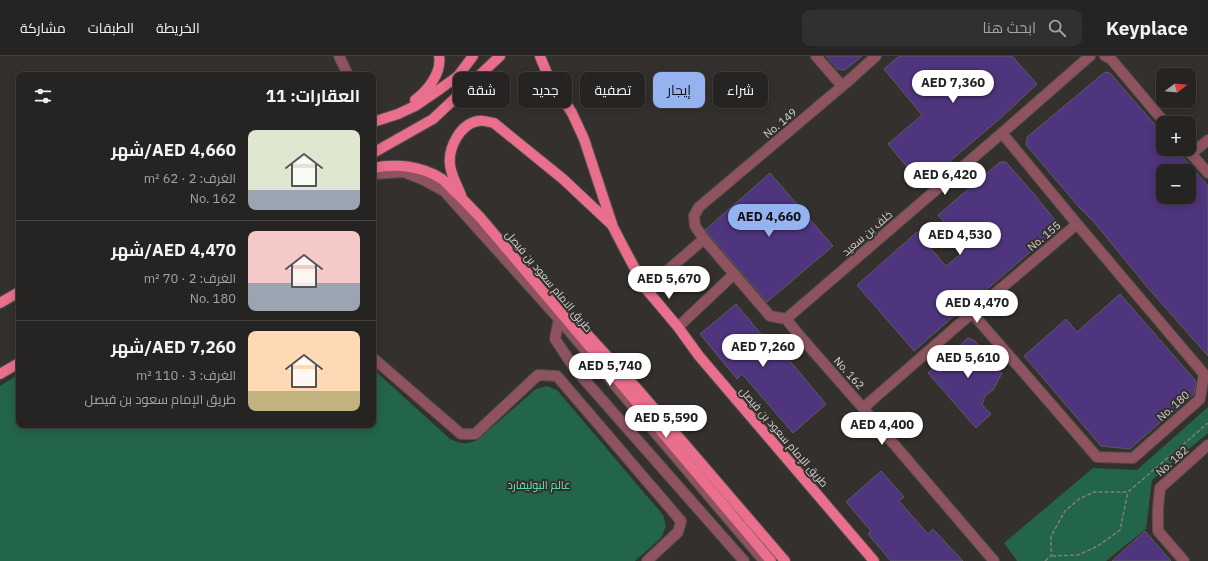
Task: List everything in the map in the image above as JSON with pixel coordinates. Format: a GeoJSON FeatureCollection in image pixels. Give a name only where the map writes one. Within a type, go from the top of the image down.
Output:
{"type":"FeatureCollection","features":[{"type":"Feature","properties":{"kind":"main road"},"geometry":{"type":"LineString","coordinates":[[398,114],[420,96],[433,80],[438,71],[440,61],[439,56]]}},
{"type":"Feature","properties":{"kind":"main road"},"geometry":{"type":"LineString","coordinates":[[376,121],[398,114],[415,106],[458,76],[473,56]]}},
{"type":"Feature","properties":{"kind":"main road"},"geometry":{"type":"LineString","coordinates":[[376,151],[433,119],[500,56]]}},
{"type":"Feature","properties":{"kind":"main road"},"geometry":{"type":"LineString","coordinates":[[540,56],[547,73],[572,113],[584,139],[613,227]]}},
{"type":"Feature","properties":{"kind":"main road"},"geometry":{"type":"LineString","coordinates":[[464,200],[450,164],[452,150],[458,136],[466,126],[473,122],[480,121],[494,123],[563,179],[613,227]]}},
{"type":"Feature","properties":{"kind":"main road"},"geometry":{"type":"LineString","coordinates":[[376,167],[386,165],[402,166],[416,168],[430,173],[442,180],[464,200]]}},
{"type":"Feature","properties":{"kind":"main road","name":"طريق الامام سعود بن فيصل"},"geometry":{"type":"LineString","coordinates":[[464,200],[771,561]]}},
{"type":"Feature","properties":{"kind":"main road","name":"طريق الإمام سعود بن فيصل"},"geometry":{"type":"LineString","coordinates":[[613,227],[646,289],[678,327],[699,356],[874,561]]}},
{"type":"Feature","properties":{"kind":"main road"},"geometry":{"type":"LineString","coordinates":[[0,303],[16,294]]}},
{"type":"Feature","properties":{"kind":"main road"},"geometry":{"type":"LineString","coordinates":[[556,307],[578,325],[614,363],[785,561]]}},
{"type":"Feature","properties":{"kind":"main road"},"geometry":{"type":"LineString","coordinates":[[0,374],[16,365]]}},
{"type":"Feature","properties":{"kind":"street"},"geometry":{"type":"LineString","coordinates":[[338,56],[346,72]]}},
{"type":"Feature","properties":{"kind":"street"},"geometry":{"type":"LineString","coordinates":[[816,56],[842,86]]}},
{"type":"Feature","properties":{"kind":"street","name":"No. 149"},"geometry":{"type":"LineString","coordinates":[[704,239],[696,226],[694,216],[699,207],[876,56]]}},
{"type":"Feature","properties":{"kind":"street","name":"خلف بن سعيد"},"geometry":{"type":"LineString","coordinates":[[786,319],[1090,56]]}},
{"type":"Feature","properties":{"kind":"street"},"geometry":{"type":"LineString","coordinates":[[1104,56],[1111,59],[1159,116]]}},
{"type":"Feature","properties":{"kind":"street","name":"No. 180"},"geometry":{"type":"LineString","coordinates":[[972,313],[1097,457],[1133,458],[1200,399],[1204,374],[1002,133]]}},
{"type":"Feature","properties":{"kind":"street"},"geometry":{"type":"LineString","coordinates":[[1196,147],[1208,140]]}},
{"type":"Feature","properties":{"kind":"street"},"geometry":{"type":"LineString","coordinates":[[1193,156],[1208,173]]}},
{"type":"Feature","properties":{"kind":"street"},"geometry":{"type":"LineString","coordinates":[[376,174],[404,172],[424,180],[444,191],[559,319],[764,561]]}},
{"type":"Feature","properties":{"kind":"street","name":"No. 155"},"geometry":{"type":"LineString","coordinates":[[863,408],[1077,224]]}},
{"type":"Feature","properties":{"kind":"street"},"geometry":{"type":"LineString","coordinates":[[646,289],[704,239],[770,316],[786,319]]}},
{"type":"Feature","properties":{"kind":"street"},"geometry":{"type":"LineString","coordinates":[[678,327],[734,274]]}},
{"type":"Feature","properties":{"kind":"street"},"geometry":{"type":"LineString","coordinates":[[559,319],[555,340],[575,369],[744,561]]}},
{"type":"Feature","properties":{"kind":"street","name":"No. 162"},"geometry":{"type":"LineString","coordinates":[[786,319],[994,561]]}},
{"type":"Feature","properties":{"kind":"street"},"geometry":{"type":"LineString","coordinates":[[376,361],[461,434],[475,434],[538,375],[557,376],[681,521],[678,532],[647,561]]}},
{"type":"Feature","properties":{"kind":"street","name":"No. 182"},"geometry":{"type":"LineString","coordinates":[[1184,561],[1158,531],[1160,488],[1208,444]]}},
{"type":"Feature","properties":{"kind":"path"},"geometry":{"type":"LineString","coordinates":[[1045,561],[1051,556],[1078,555],[1098,546],[1120,530],[1128,492],[1208,423]]}},
{"type":"Feature","properties":{"kind":"path"},"geometry":{"type":"LineString","coordinates":[[1051,556],[1051,536],[1065,511],[1079,499],[1094,492],[1128,492]]}},
{"type":"Feature","properties":{"kind":"green space","name":"عالم البوليفارد"},"geometry":{"type":"Polygon","coordinates":[[[376,372],[450,439],[457,442],[470,443],[477,440],[536,389],[547,386],[557,390],[663,515],[666,526],[661,538],[635,561],[0,561],[0,386],[16,376],[16,428],[376,428],[376,372]]]}},
{"type":"Feature","properties":{"kind":"green space"},"geometry":{"type":"Polygon","coordinates":[[[1208,407],[1208,433],[1152,480],[1146,529],[1106,561],[1017,561],[1004,543],[1093,468],[1137,470],[1208,407]]]}},
{"type":"Feature","properties":{"kind":"building"},"geometry":{"type":"Polygon","coordinates":[[[826,56],[862,56],[845,70],[837,69],[826,56]]]}},
{"type":"Feature","properties":{"kind":"building"},"geometry":{"type":"Polygon","coordinates":[[[899,56],[1012,56],[1037,84],[1003,116],[922,185],[888,144],[922,115],[884,69],[899,56]]]}},
{"type":"Feature","properties":{"kind":"building"},"geometry":{"type":"Polygon","coordinates":[[[1105,72],[1110,73],[1156,126],[1156,156],[1182,156],[1189,164],[1156,164],[1156,204],[1196,204],[1196,172],[1208,186],[1208,356],[1148,288],[1093,221],[1079,207],[1026,145],[1027,137],[1105,72]]]}},
{"type":"Feature","properties":{"kind":"building"},"geometry":{"type":"Polygon","coordinates":[[[1000,162],[1006,162],[1058,224],[1058,228],[914,351],[857,285],[917,232],[946,266],[967,249],[938,215],[1000,162]]]}},
{"type":"Feature","properties":{"kind":"building"},"geometry":{"type":"Polygon","coordinates":[[[770,173],[833,246],[767,302],[705,230],[770,173]]]}},
{"type":"Feature","properties":{"kind":"building"},"geometry":{"type":"Polygon","coordinates":[[[1120,294],[1195,380],[1196,384],[1194,394],[1130,449],[1101,446],[1024,356],[1066,319],[1077,332],[1120,294]]]}},
{"type":"Feature","properties":{"kind":"building"},"geometry":{"type":"Polygon","coordinates":[[[736,304],[776,352],[780,349],[826,404],[793,433],[742,374],[737,379],[700,334],[736,304]]]}},
{"type":"Feature","properties":{"kind":"building"},"geometry":{"type":"Polygon","coordinates":[[[968,338],[975,341],[1002,373],[993,390],[985,396],[982,405],[991,414],[976,428],[928,373],[968,338]]]}},
{"type":"Feature","properties":{"kind":"building"},"geometry":{"type":"Polygon","coordinates":[[[881,471],[904,497],[899,501],[928,534],[933,529],[963,561],[891,561],[868,534],[871,531],[846,502],[881,471]]]}},
{"type":"Feature","properties":{"kind":"building"},"geometry":{"type":"Polygon","coordinates":[[[1145,531],[1171,561],[1112,561],[1145,531]]]}}]}
